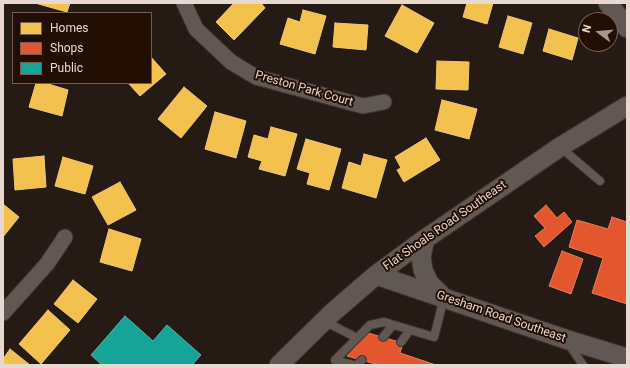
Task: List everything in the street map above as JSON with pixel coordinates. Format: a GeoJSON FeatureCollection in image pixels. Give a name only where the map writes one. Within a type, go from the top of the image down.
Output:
{"type":"FeatureCollection","features":[{"type":"Feature","properties":{"kind":"street","name":"Preston Park Court"},"geometry":{"type":"LineString","coordinates":[[184,3],[196,29],[231,62],[256,77],[363,106],[384,102]]}},
{"type":"Feature","properties":{"kind":"street"},"geometry":{"type":"LineString","coordinates":[[608,3],[627,28]]}},
{"type":"Feature","properties":{"kind":"street","name":"Flat Shoals Road Southeast"},"geometry":{"type":"LineString","coordinates":[[279,365],[323,321],[376,275],[425,239],[560,147],[627,106]]}},
{"type":"Feature","properties":{"kind":"street"},"geometry":{"type":"LineString","coordinates":[[3,313],[47,264],[65,238]]}},
{"type":"Feature","properties":{"kind":"street"},"geometry":{"type":"LineString","coordinates":[[425,239],[421,257],[423,270],[429,283],[444,298]]}},
{"type":"Feature","properties":{"kind":"street","name":"Gresham Road Southeast"},"geometry":{"type":"LineString","coordinates":[[376,275],[565,339],[627,358]]}},
{"type":"Feature","properties":{"kind":"lane"},"geometry":{"type":"LineString","coordinates":[[560,147],[600,181]]}},
{"type":"Feature","properties":{"kind":"lane"},"geometry":{"type":"LineString","coordinates":[[354,365],[335,360],[370,324],[384,322],[434,337],[444,298]]}},
{"type":"Feature","properties":{"kind":"lane"},"geometry":{"type":"LineString","coordinates":[[323,321],[357,338]]}},
{"type":"Feature","properties":{"kind":"lane"},"geometry":{"type":"LineString","coordinates":[[383,337],[393,325]]}},
{"type":"Feature","properties":{"kind":"lane"},"geometry":{"type":"LineString","coordinates":[[401,342],[410,330]]}},
{"type":"Feature","properties":{"kind":"lane"},"geometry":{"type":"LineString","coordinates":[[565,339],[583,365]]}},
{"type":"Feature","properties":{"kind":"building: Homes"},"geometry":{"type":"Polygon","coordinates":[[[35,3],[70,3],[67,12],[35,3]]]}},
{"type":"Feature","properties":{"kind":"building: Homes"},"geometry":{"type":"Polygon","coordinates":[[[234,3],[261,3],[265,8],[234,40],[216,22],[234,3]]]}},
{"type":"Feature","properties":{"kind":"building: Homes"},"geometry":{"type":"Polygon","coordinates":[[[467,3],[493,3],[487,24],[463,17],[467,3]]]}},
{"type":"Feature","properties":{"kind":"building: Homes"},"geometry":{"type":"Polygon","coordinates":[[[402,5],[434,23],[417,53],[385,36],[402,5]]]}},
{"type":"Feature","properties":{"kind":"building: Homes"},"geometry":{"type":"Polygon","coordinates":[[[303,10],[326,16],[315,54],[280,44],[288,18],[300,22],[303,10]]]}},
{"type":"Feature","properties":{"kind":"building: Homes"},"geometry":{"type":"Polygon","coordinates":[[[508,16],[532,23],[523,54],[499,47],[508,16]]]}},
{"type":"Feature","properties":{"kind":"building: Homes"},"geometry":{"type":"Polygon","coordinates":[[[335,23],[368,25],[366,50],[333,47],[335,23]]]}},
{"type":"Feature","properties":{"kind":"building: Homes"},"geometry":{"type":"Polygon","coordinates":[[[549,29],[578,38],[572,60],[543,51],[549,29]]]}},
{"type":"Feature","properties":{"kind":"building: Homes"},"geometry":{"type":"Polygon","coordinates":[[[152,58],[166,74],[140,96],[129,84],[152,84],[152,58]]]}},
{"type":"Feature","properties":{"kind":"building: Homes"},"geometry":{"type":"Polygon","coordinates":[[[437,61],[469,62],[468,90],[436,89],[437,61]]]}},
{"type":"Feature","properties":{"kind":"building: Homes"},"geometry":{"type":"Polygon","coordinates":[[[36,84],[48,84],[68,90],[62,116],[29,107],[36,84]]]}},
{"type":"Feature","properties":{"kind":"building: Homes"},"geometry":{"type":"Polygon","coordinates":[[[184,87],[207,106],[181,138],[158,119],[184,87]]]}},
{"type":"Feature","properties":{"kind":"building: Homes"},"geometry":{"type":"Polygon","coordinates":[[[442,100],[477,109],[469,139],[435,130],[442,100]]]}},
{"type":"Feature","properties":{"kind":"building: Homes"},"geometry":{"type":"Polygon","coordinates":[[[215,112],[246,121],[236,158],[205,149],[215,112]]]}},
{"type":"Feature","properties":{"kind":"building: Homes"},"geometry":{"type":"Polygon","coordinates":[[[271,127],[297,134],[285,176],[259,169],[262,161],[248,157],[254,135],[268,139],[271,127]]]}},
{"type":"Feature","properties":{"kind":"building: Homes"},"geometry":{"type":"Polygon","coordinates":[[[426,138],[440,160],[404,182],[397,170],[401,168],[395,157],[426,138]]]}},
{"type":"Feature","properties":{"kind":"building: Homes"},"geometry":{"type":"Polygon","coordinates":[[[306,139],[341,149],[329,190],[307,184],[310,173],[297,169],[306,139]]]}},
{"type":"Feature","properties":{"kind":"building: Homes"},"geometry":{"type":"Polygon","coordinates":[[[364,154],[387,160],[376,198],[342,188],[349,162],[361,166],[364,154]]]}},
{"type":"Feature","properties":{"kind":"building: Homes"},"geometry":{"type":"Polygon","coordinates":[[[44,156],[46,187],[15,190],[13,159],[44,156]]]}},
{"type":"Feature","properties":{"kind":"building: Homes"},"geometry":{"type":"Polygon","coordinates":[[[63,157],[93,166],[85,194],[55,186],[63,157]]]}},
{"type":"Feature","properties":{"kind":"building: Homes"},"geometry":{"type":"Polygon","coordinates":[[[120,182],[136,210],[108,225],[92,197],[120,182]]]}},
{"type":"Feature","properties":{"kind":"building: Homes"},"geometry":{"type":"Polygon","coordinates":[[[3,204],[19,217],[3,237],[3,204]]]}},
{"type":"Feature","properties":{"kind":"building: Homes"},"geometry":{"type":"Polygon","coordinates":[[[109,229],[141,239],[132,271],[100,262],[109,229]]]}},
{"type":"Feature","properties":{"kind":"building: Homes"},"geometry":{"type":"Polygon","coordinates":[[[73,280],[97,299],[78,323],[54,304],[73,280]]]}},
{"type":"Feature","properties":{"kind":"building: Homes"},"geometry":{"type":"Polygon","coordinates":[[[48,310],[70,330],[41,364],[19,344],[48,310]]]}},
{"type":"Feature","properties":{"kind":"building: Homes"},"geometry":{"type":"Polygon","coordinates":[[[10,349],[30,365],[3,365],[3,359],[10,349]]]}},
{"type":"Feature","properties":{"kind":"building: Shops"},"geometry":{"type":"Polygon","coordinates":[[[546,205],[557,218],[564,212],[572,222],[544,247],[535,236],[545,228],[534,216],[546,205]]]}},
{"type":"Feature","properties":{"kind":"building: Shops"},"geometry":{"type":"Polygon","coordinates":[[[612,217],[627,222],[627,304],[592,293],[603,258],[569,247],[577,220],[608,229],[612,217]]]}},
{"type":"Feature","properties":{"kind":"building: Shops"},"geometry":{"type":"Polygon","coordinates":[[[562,251],[583,259],[571,294],[549,286],[562,251]]]}},
{"type":"Feature","properties":{"kind":"building: Shops"},"geometry":{"type":"Polygon","coordinates":[[[368,333],[403,343],[400,353],[436,365],[379,365],[347,356],[368,333]]]}},
{"type":"Feature","properties":{"kind":"building: Public"},"geometry":{"type":"Polygon","coordinates":[[[125,316],[153,341],[167,325],[201,355],[192,365],[102,365],[91,355],[125,316]]]}}]}
